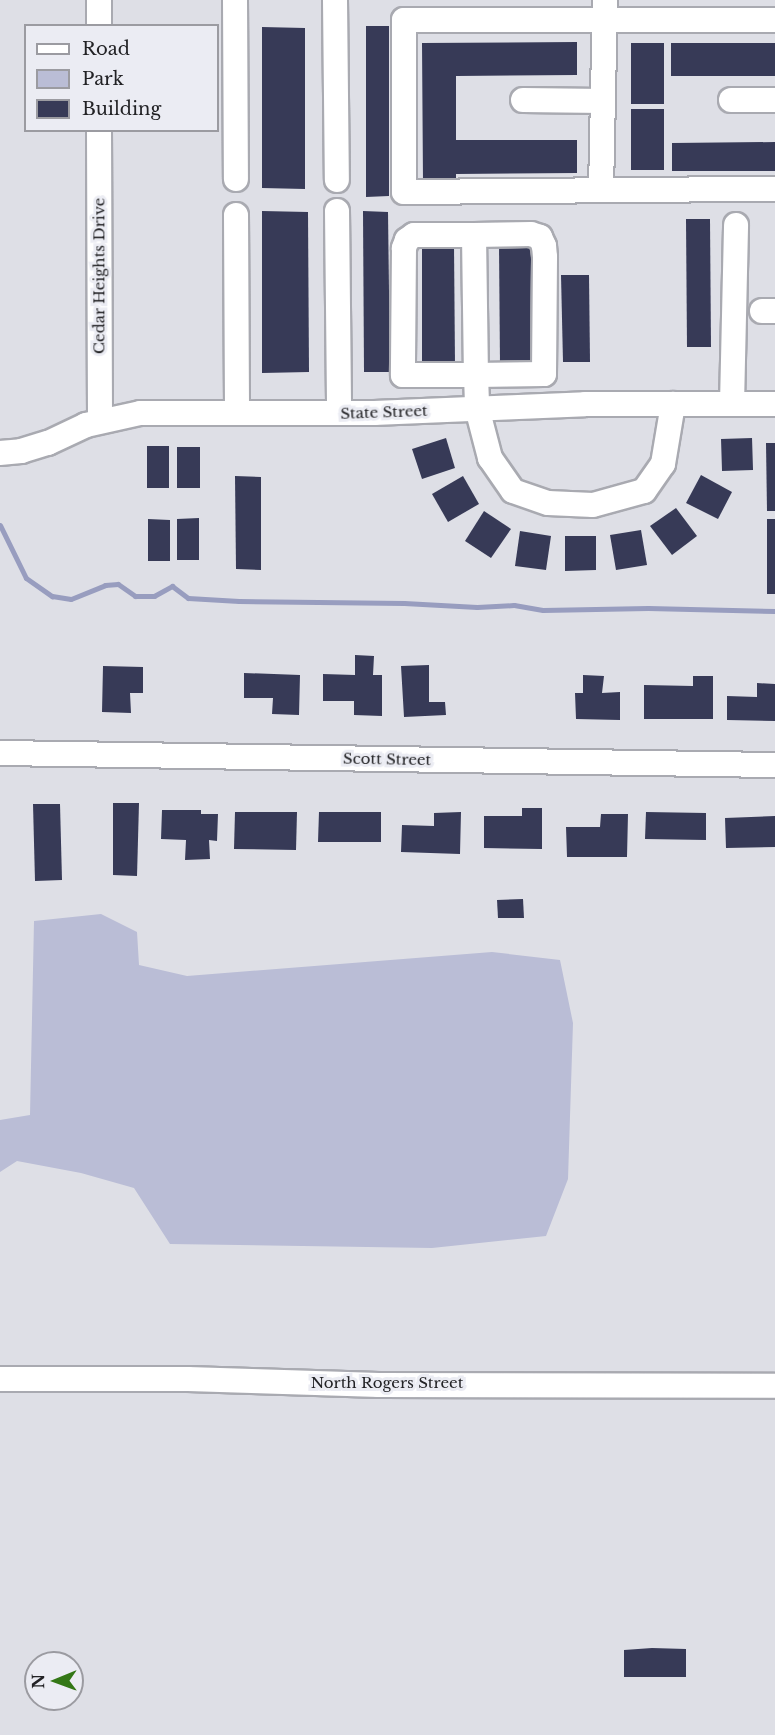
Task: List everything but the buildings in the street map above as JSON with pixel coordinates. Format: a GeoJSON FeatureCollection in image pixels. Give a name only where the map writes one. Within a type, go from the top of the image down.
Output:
{"type":"FeatureCollection","features":[{"type":"Feature","properties":{"kind":"street"},"geometry":{"type":"LineString","coordinates":[[99,0],[99,24]]}},
{"type":"Feature","properties":{"kind":"street"},"geometry":{"type":"LineString","coordinates":[[235,0],[236,179]]}},
{"type":"Feature","properties":{"kind":"street"},"geometry":{"type":"LineString","coordinates":[[335,0],[337,180]]}},
{"type":"Feature","properties":{"kind":"street"},"geometry":{"type":"LineString","coordinates":[[775,20],[605,10],[404,20],[404,192],[775,189]]}},
{"type":"Feature","properties":{"kind":"street"},"geometry":{"type":"LineString","coordinates":[[601,190],[605,10]]}},
{"type":"Feature","properties":{"kind":"street"},"geometry":{"type":"LineString","coordinates":[[523,100],[603,101]]}},
{"type":"Feature","properties":{"kind":"street"},"geometry":{"type":"LineString","coordinates":[[731,100],[775,100]]}},
{"type":"Feature","properties":{"kind":"street","name":"Cedar Heights Drive"},"geometry":{"type":"LineString","coordinates":[[99,132],[100,421]]}},
{"type":"Feature","properties":{"kind":"street"},"geometry":{"type":"LineString","coordinates":[[337,211],[339,413]]}},
{"type":"Feature","properties":{"kind":"street"},"geometry":{"type":"LineString","coordinates":[[236,214],[237,413]]}},
{"type":"Feature","properties":{"kind":"street"},"geometry":{"type":"LineString","coordinates":[[732,404],[736,225]]}},
{"type":"Feature","properties":{"kind":"street"},"geometry":{"type":"LineString","coordinates":[[531,234],[540,237],[545,257],[544,374],[403,375],[404,248],[407,240],[414,235],[474,235],[531,234]]}},
{"type":"Feature","properties":{"kind":"street"},"geometry":{"type":"LineString","coordinates":[[474,235],[477,408],[490,458],[513,491],[549,503],[593,506],[644,491],[663,464],[673,404]]}},
{"type":"Feature","properties":{"kind":"street","name":"State Street"},"geometry":{"type":"LineString","coordinates":[[0,453],[48,442],[100,421],[140,413],[339,413],[477,408],[775,404]]}},
{"type":"Feature","properties":{"kind":"street","name":"Scott Street"},"geometry":{"type":"LineString","coordinates":[[0,753],[775,765]]}},
{"type":"Feature","properties":{"kind":"street","name":"North Rogers Street"},"geometry":{"type":"LineString","coordinates":[[0,1379],[188,1379],[379,1385],[775,1386]]}},
{"type":"Feature","properties":{"kind":"green space"},"geometry":{"type":"Polygon","coordinates":[[[101,914],[137,932],[139,965],[187,976],[492,952],[560,960],[573,1023],[568,1179],[546,1236],[432,1248],[170,1244],[134,1188],[81,1173],[17,1161],[0,1172],[0,1120],[30,1115],[34,921],[101,914]]]}},
{"type":"Feature","properties":{"kind":"waterway"},"geometry":{"type":"LineString","coordinates":[[0,525],[26,578],[52,596],[71,599],[105,585],[118,584],[135,596],[154,596],[172,586],[188,598],[239,601],[404,603],[477,607],[514,605],[543,610],[648,608],[775,611]]}}]}
